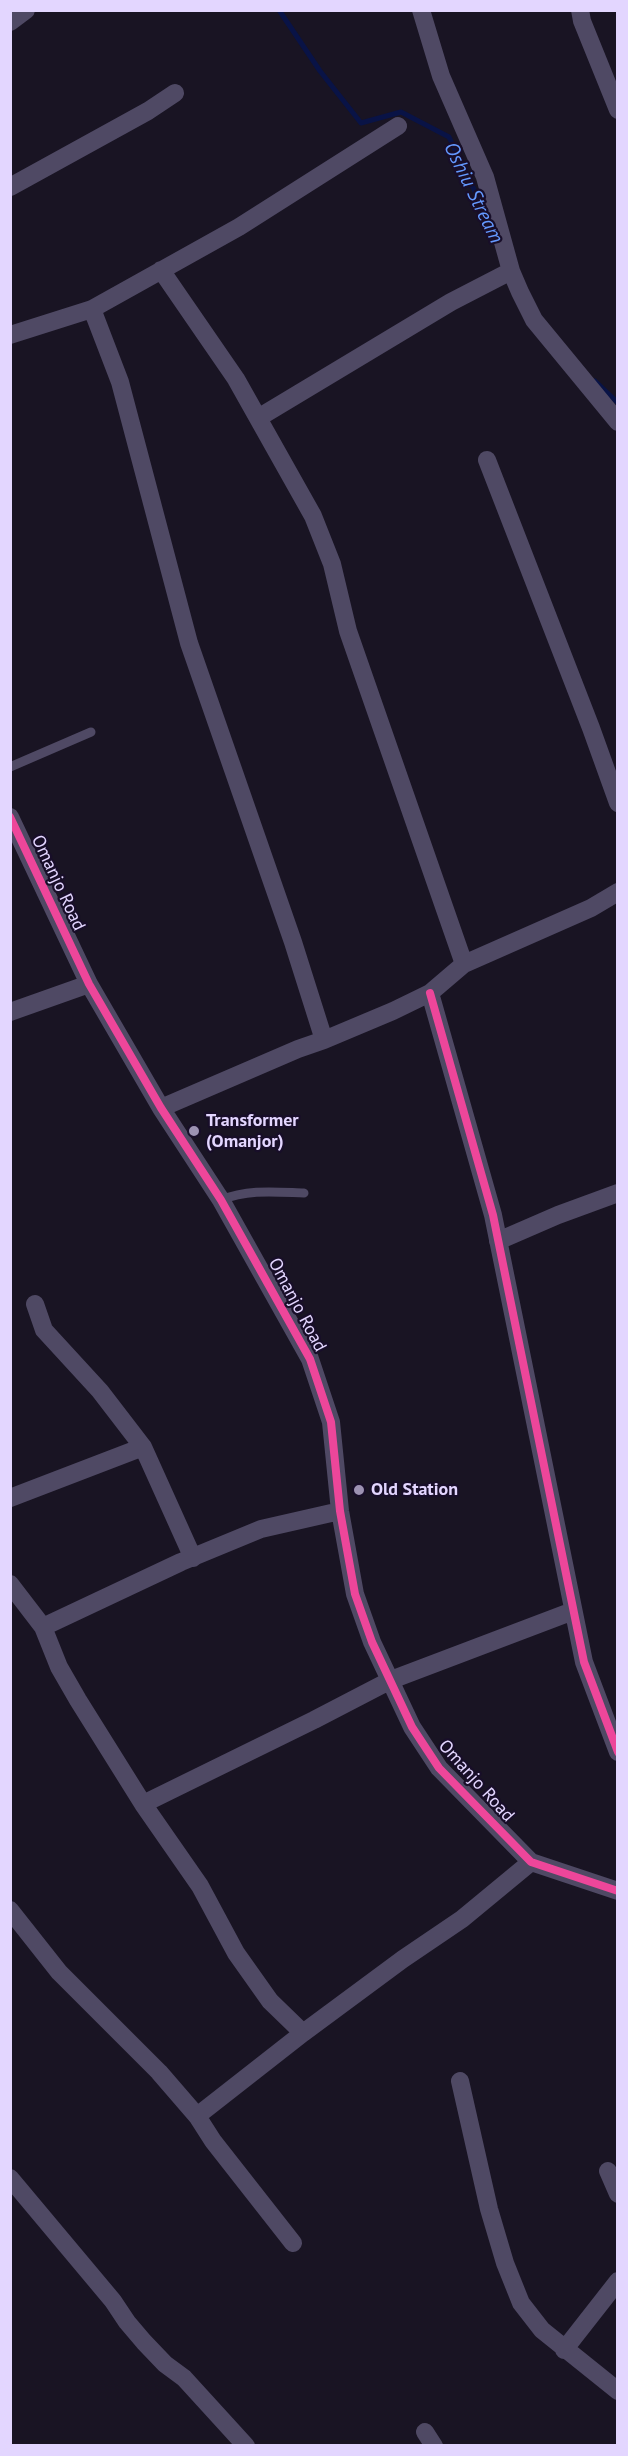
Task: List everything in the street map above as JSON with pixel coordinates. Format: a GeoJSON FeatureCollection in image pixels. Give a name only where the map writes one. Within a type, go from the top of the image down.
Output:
{"type":"FeatureCollection","features":[{"type":"Feature","properties":{"kind":"street"},"geometry":{"type":"LineString","coordinates":[[10,22],[26,10]]}},
{"type":"Feature","properties":{"kind":"street"},"geometry":{"type":"LineString","coordinates":[[421,10],[441,76],[485,177],[511,271],[534,320],[618,422]]}},
{"type":"Feature","properties":{"kind":"street"},"geometry":{"type":"LineString","coordinates":[[580,10],[585,30],[618,110]]}},
{"type":"Feature","properties":{"kind":"street"},"geometry":{"type":"LineString","coordinates":[[10,188],[148,111],[175,93]]}},
{"type":"Feature","properties":{"kind":"street"},"geometry":{"type":"LineString","coordinates":[[10,335],[92,309],[239,227],[398,126]]}},
{"type":"Feature","properties":{"kind":"street"},"geometry":{"type":"LineString","coordinates":[[161,270],[236,379],[313,516],[332,564],[348,631],[464,964]]}},
{"type":"Feature","properties":{"kind":"street"},"geometry":{"type":"LineString","coordinates":[[258,418],[451,302],[511,271]]}},
{"type":"Feature","properties":{"kind":"street"},"geometry":{"type":"LineString","coordinates":[[92,309],[120,382],[189,643],[293,942],[324,1040]]}},
{"type":"Feature","properties":{"kind":"street"},"geometry":{"type":"LineString","coordinates":[[487,460],[618,803]]}},
{"type":"Feature","properties":{"kind":"street","name":"Omanjo Road"},"geometry":{"type":"LineString","coordinates":[[10,817],[89,984],[161,1108],[221,1200],[310,1359],[331,1422],[340,1511],[355,1594],[372,1642],[412,1727],[439,1768],[531,1862],[618,1891]]}},
{"type":"Feature","properties":{"kind":"street"},"geometry":{"type":"LineString","coordinates":[[161,1108],[430,993],[464,964],[591,908],[618,892]]}},
{"type":"Feature","properties":{"kind":"street"},"geometry":{"type":"LineString","coordinates":[[10,1012],[89,984]]}},
{"type":"Feature","properties":{"kind":"street"},"geometry":{"type":"LineString","coordinates":[[430,993],[498,1241],[584,1662],[618,1752]]}},
{"type":"Feature","properties":{"kind":"street"},"geometry":{"type":"LineString","coordinates":[[498,1241],[558,1215],[618,1193]]}},
{"type":"Feature","properties":{"kind":"street"},"geometry":{"type":"LineString","coordinates":[[35,1304],[44,1330],[100,1391],[143,1447],[193,1558]]}},
{"type":"Feature","properties":{"kind":"street"},"geometry":{"type":"LineString","coordinates":[[10,1498],[143,1447]]}},
{"type":"Feature","properties":{"kind":"street"},"geometry":{"type":"LineString","coordinates":[[43,1627],[261,1529],[340,1511]]}},
{"type":"Feature","properties":{"kind":"street"},"geometry":{"type":"LineString","coordinates":[[10,1584],[43,1627],[59,1667],[143,1804],[200,1887],[236,1953],[270,2001],[303,2033]]}},
{"type":"Feature","properties":{"kind":"street"},"geometry":{"type":"LineString","coordinates":[[143,1804],[391,1680],[573,1611]]}},
{"type":"Feature","properties":{"kind":"street"},"geometry":{"type":"LineString","coordinates":[[197,2116],[303,2033],[403,1959],[462,1919],[531,1862]]}},
{"type":"Feature","properties":{"kind":"street"},"geometry":{"type":"LineString","coordinates":[[10,1910],[59,1972],[159,2072],[197,2116],[213,2141],[293,2243]]}},
{"type":"Feature","properties":{"kind":"street"},"geometry":{"type":"LineString","coordinates":[[460,2081],[489,2209],[521,2303],[530,2316],[564,2350],[618,2391]]}},
{"type":"Feature","properties":{"kind":"street"},"geometry":{"type":"LineString","coordinates":[[608,2171],[618,2194]]}},
{"type":"Feature","properties":{"kind":"street"},"geometry":{"type":"LineString","coordinates":[[10,2178],[113,2301],[144,2342],[165,2364],[184,2378],[246,2445]]}},
{"type":"Feature","properties":{"kind":"street"},"geometry":{"type":"LineString","coordinates":[[564,2350],[618,2281]]}},
{"type":"Feature","properties":{"kind":"lane"},"geometry":{"type":"LineString","coordinates":[[10,767],[92,732]]}},
{"type":"Feature","properties":{"kind":"lane"},"geometry":{"type":"LineString","coordinates":[[221,1200],[237,1193],[304,1193]]}},
{"type":"Feature","properties":{"kind":"waterway","name":"Oshiu Stream"},"geometry":{"type":"LineString","coordinates":[[279,10],[320,71],[361,123],[401,112],[449,137],[489,221]]}},
{"type":"Feature","properties":{"kind":"waterway","name":"Oshiu Stream"},"geometry":{"type":"LineString","coordinates":[[595,381],[618,403]]}},
{"type":"Feature","properties":{"kind":"cycle path"},"geometry":{"type":"LineString","coordinates":[[10,817],[89,984],[161,1108],[221,1200],[310,1359],[331,1422],[340,1511],[355,1594],[372,1642],[412,1727],[439,1768],[531,1862],[618,1891]]}},
{"type":"Feature","properties":{"kind":"cycle path"},"geometry":{"type":"LineString","coordinates":[[430,993],[493,1215],[584,1662],[618,1752]]}},
{"type":"Feature","properties":{"kind":"place","name":"Transformer (Omanjor)"},"geometry":{"type":"Point","coordinates":[194,1131]}},
{"type":"Feature","properties":{"kind":"place","name":"Old Station"},"geometry":{"type":"Point","coordinates":[359,1490]}}]}
